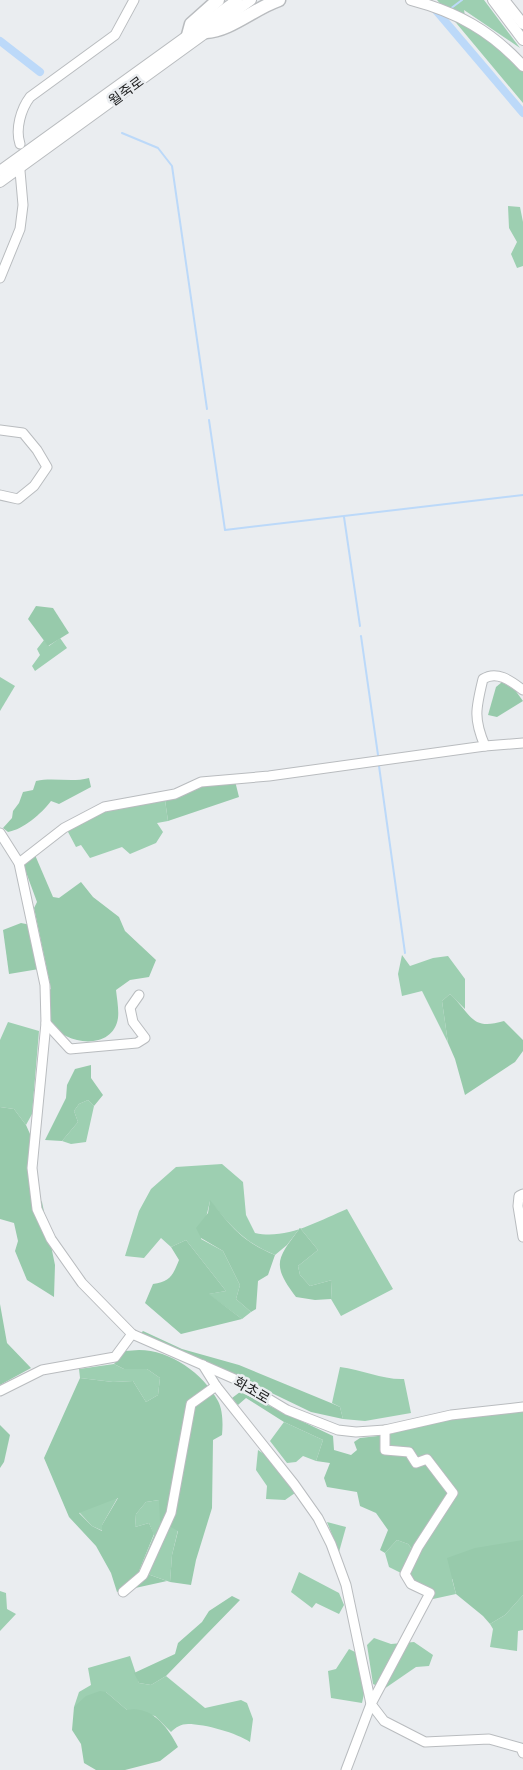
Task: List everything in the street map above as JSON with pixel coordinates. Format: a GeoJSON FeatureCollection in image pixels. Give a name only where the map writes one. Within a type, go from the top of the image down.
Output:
{"type":"FeatureCollection","features":[{"type":"Feature","properties":{"kind":"highway"},"geometry":{"type":"LineString","coordinates":[[188,35],[191,24],[218,0]]}},
{"type":"Feature","properties":{"kind":"highway"},"geometry":{"type":"LineString","coordinates":[[206,32],[218,31],[245,15],[279,0]]}},
{"type":"Feature","properties":{"kind":"main road","name":"월죽로"},"geometry":{"type":"LineString","coordinates":[[0,171],[237,0]]}},
{"type":"Feature","properties":{"kind":"main road","name":"월죽로"},"geometry":{"type":"LineString","coordinates":[[0,182],[251,0]]}},
{"type":"Feature","properties":{"kind":"main road"},"geometry":{"type":"LineString","coordinates":[[411,0],[446,10],[474,25],[502,44],[523,66]]}},
{"type":"Feature","properties":{"kind":"main road"},"geometry":{"type":"LineString","coordinates":[[493,0],[523,40]]}},
{"type":"Feature","properties":{"kind":"main road"},"geometry":{"type":"LineString","coordinates":[[504,0],[523,24]]}},
{"type":"Feature","properties":{"kind":"street"},"geometry":{"type":"LineString","coordinates":[[20,144],[17,136],[23,106],[30,97],[115,35],[134,0]]}},
{"type":"Feature","properties":{"kind":"street"},"geometry":{"type":"LineString","coordinates":[[0,278],[20,229],[23,205],[20,170]]}},
{"type":"Feature","properties":{"kind":"street"},"geometry":{"type":"LineString","coordinates":[[0,430],[23,433],[38,450],[46,467],[34,486],[18,499],[0,495]]}},
{"type":"Feature","properties":{"kind":"street"},"geometry":{"type":"LineString","coordinates":[[485,746],[475,718],[483,679],[487,676],[501,676],[523,690]]}},
{"type":"Feature","properties":{"kind":"street"},"geometry":{"type":"LineString","coordinates":[[20,863],[64,828],[104,807],[175,794],[201,782],[269,776],[485,746],[523,743]]}},
{"type":"Feature","properties":{"kind":"street"},"geometry":{"type":"LineString","coordinates":[[0,833],[20,863],[42,963],[46,1023],[32,1168],[37,1209],[51,1239],[68,1265],[109,1312],[132,1334],[115,1357],[42,1370],[0,1391]]}},
{"type":"Feature","properties":{"kind":"street"},"geometry":{"type":"LineString","coordinates":[[46,1023],[70,1048],[137,1043],[145,1038],[133,1022],[130,1008],[139,995]]}},
{"type":"Feature","properties":{"kind":"street"},"geometry":{"type":"LineString","coordinates":[[523,1194],[519,1196],[518,1206],[523,1237]]}},
{"type":"Feature","properties":{"kind":"street","name":"화초로"},"geometry":{"type":"LineString","coordinates":[[132,1334],[237,1380],[288,1410],[323,1425],[356,1432],[384,1430],[452,1416],[523,1407]]}},
{"type":"Feature","properties":{"kind":"street"},"geometry":{"type":"LineString","coordinates":[[203,1365],[216,1386],[294,1484],[318,1518],[331,1544],[346,1585],[371,1704],[384,1721],[425,1742],[489,1739],[522,1747]]}},
{"type":"Feature","properties":{"kind":"street"},"geometry":{"type":"LineString","coordinates":[[123,1592],[143,1575],[171,1513],[191,1404],[216,1386]]}},
{"type":"Feature","properties":{"kind":"street"},"geometry":{"type":"LineString","coordinates":[[346,1770],[371,1704],[430,1593],[411,1584],[405,1574],[418,1547],[453,1493],[427,1459],[416,1463],[409,1452],[385,1450],[384,1430]]}},
{"type":"Feature","properties":{"kind":"green space"},"geometry":{"type":"Polygon","coordinates":[[[437,0],[484,0],[520,48],[464,10],[466,22],[502,46],[523,71],[523,103],[437,0]]]}},
{"type":"Feature","properties":{"kind":"green space"},"geometry":{"type":"Polygon","coordinates":[[[508,206],[520,207],[523,222],[523,266],[517,268],[511,254],[517,242],[509,228],[508,206]]]}},
{"type":"Feature","properties":{"kind":"green space"},"geometry":{"type":"Polygon","coordinates":[[[36,606],[53,608],[69,633],[48,646],[28,619],[36,606]]]}},
{"type":"Feature","properties":{"kind":"green space"},"geometry":{"type":"Polygon","coordinates":[[[60,638],[67,648],[35,671],[32,666],[40,655],[37,649],[44,640],[49,646],[60,638]]]}},
{"type":"Feature","properties":{"kind":"green space"},"geometry":{"type":"Polygon","coordinates":[[[0,677],[15,686],[0,711],[0,677]]]}},
{"type":"Feature","properties":{"kind":"green space"},"geometry":{"type":"Polygon","coordinates":[[[502,682],[515,690],[523,701],[497,717],[488,715],[496,687],[502,682]]]}},
{"type":"Feature","properties":{"kind":"green space"},"geometry":{"type":"Polygon","coordinates":[[[89,778],[91,787],[59,804],[51,801],[37,816],[20,828],[8,832],[3,828],[12,818],[13,811],[19,803],[23,792],[33,790],[36,781],[89,778]]]}},
{"type":"Feature","properties":{"kind":"green space"},"geometry":{"type":"Polygon","coordinates":[[[235,781],[239,797],[168,821],[165,800],[201,785],[235,781]]]}},
{"type":"Feature","properties":{"kind":"green space"},"geometry":{"type":"Polygon","coordinates":[[[165,800],[168,821],[157,823],[163,832],[156,843],[130,854],[122,847],[90,858],[81,845],[76,847],[67,830],[102,811],[165,800]]]}},
{"type":"Feature","properties":{"kind":"green space"},"geometry":{"type":"Polygon","coordinates":[[[35,855],[53,897],[59,898],[81,882],[93,897],[119,917],[125,931],[156,960],[149,977],[130,980],[116,990],[118,1018],[114,1029],[107,1036],[98,1040],[77,1040],[66,1036],[57,1030],[47,1016],[43,992],[51,989],[34,908],[37,902],[23,864],[35,855]]]}},
{"type":"Feature","properties":{"kind":"green space"},"geometry":{"type":"Polygon","coordinates":[[[21,923],[31,925],[39,969],[9,974],[3,930],[21,923]]]}},
{"type":"Feature","properties":{"kind":"green space"},"geometry":{"type":"Polygon","coordinates":[[[402,955],[410,966],[433,958],[448,956],[465,979],[465,1009],[450,994],[442,1001],[448,1043],[422,991],[402,996],[398,974],[402,955]]]}},
{"type":"Feature","properties":{"kind":"green space"},"geometry":{"type":"Polygon","coordinates":[[[450,994],[473,1019],[485,1024],[504,1021],[523,1040],[523,1051],[515,1062],[465,1095],[455,1059],[448,1043],[442,1001],[450,994]]]}},
{"type":"Feature","properties":{"kind":"green space"},"geometry":{"type":"Polygon","coordinates":[[[8,1022],[39,1031],[32,1114],[26,1125],[14,1109],[0,1107],[0,1040],[8,1022]]]}},
{"type":"Feature","properties":{"kind":"green space"},"geometry":{"type":"Polygon","coordinates":[[[91,1065],[91,1078],[103,1095],[94,1106],[88,1100],[79,1104],[74,1111],[78,1122],[62,1141],[45,1140],[66,1098],[67,1085],[75,1069],[91,1065]]]}},
{"type":"Feature","properties":{"kind":"green space"},"geometry":{"type":"Polygon","coordinates":[[[88,1100],[94,1106],[86,1142],[71,1144],[62,1141],[78,1122],[74,1111],[79,1104],[88,1100]]]}},
{"type":"Feature","properties":{"kind":"green space"},"geometry":{"type":"Polygon","coordinates":[[[0,1107],[14,1109],[26,1125],[38,1152],[30,1173],[30,1188],[42,1202],[55,1265],[54,1297],[27,1280],[15,1251],[18,1241],[14,1223],[0,1219],[0,1107]]]}},
{"type":"Feature","properties":{"kind":"green space"},"geometry":{"type":"Polygon","coordinates":[[[222,1164],[243,1182],[246,1215],[255,1233],[279,1234],[299,1229],[287,1245],[275,1255],[246,1239],[210,1201],[201,1239],[223,1251],[240,1285],[236,1299],[251,1312],[242,1319],[208,1294],[226,1291],[186,1240],[171,1247],[161,1238],[144,1258],[125,1256],[139,1211],[151,1189],[176,1167],[222,1164]]]}},
{"type":"Feature","properties":{"kind":"green space"},"geometry":{"type":"Polygon","coordinates":[[[210,1200],[231,1226],[245,1239],[275,1255],[268,1275],[258,1281],[256,1309],[251,1312],[236,1299],[240,1285],[223,1251],[201,1238],[196,1228],[208,1213],[210,1200]]]}},
{"type":"Feature","properties":{"kind":"green space"},"geometry":{"type":"Polygon","coordinates":[[[347,1209],[393,1289],[341,1316],[331,1299],[332,1280],[310,1286],[300,1275],[298,1266],[318,1250],[301,1229],[347,1209]]]}},
{"type":"Feature","properties":{"kind":"green space"},"geometry":{"type":"Polygon","coordinates":[[[300,1228],[318,1250],[298,1266],[300,1275],[310,1286],[332,1280],[331,1299],[315,1300],[296,1297],[283,1277],[280,1269],[282,1255],[300,1228]]]}},
{"type":"Feature","properties":{"kind":"green space"},"geometry":{"type":"Polygon","coordinates":[[[186,1240],[226,1291],[209,1294],[242,1319],[181,1334],[145,1303],[153,1284],[163,1282],[175,1270],[179,1260],[171,1247],[186,1240]]]}},
{"type":"Feature","properties":{"kind":"green space"},"geometry":{"type":"Polygon","coordinates":[[[0,1304],[7,1343],[31,1368],[0,1385],[0,1304]]]}},
{"type":"Feature","properties":{"kind":"green space"},"geometry":{"type":"Polygon","coordinates":[[[143,1331],[182,1349],[239,1365],[331,1403],[340,1407],[343,1419],[311,1412],[214,1365],[140,1334],[143,1331]]]}},
{"type":"Feature","properties":{"kind":"green space"},"geometry":{"type":"Polygon","coordinates":[[[125,1351],[151,1351],[185,1365],[204,1381],[212,1391],[221,1409],[222,1435],[213,1440],[212,1508],[196,1560],[191,1585],[170,1582],[172,1555],[178,1531],[160,1521],[159,1500],[146,1502],[136,1514],[135,1527],[149,1523],[154,1534],[139,1571],[167,1581],[117,1592],[111,1573],[96,1546],[69,1517],[44,1458],[80,1378],[113,1382],[133,1381],[146,1402],[158,1395],[160,1378],[147,1369],[124,1369],[114,1364],[125,1351]],[[118,1498],[79,1513],[92,1526],[102,1531],[102,1525],[118,1498]]]}},
{"type":"Feature","properties":{"kind":"green space"},"geometry":{"type":"Polygon","coordinates":[[[114,1364],[124,1369],[147,1369],[160,1378],[158,1395],[146,1402],[133,1381],[113,1382],[80,1378],[79,1369],[114,1364]]]}},
{"type":"Feature","properties":{"kind":"green space"},"geometry":{"type":"Polygon","coordinates":[[[340,1367],[389,1378],[404,1379],[411,1413],[365,1421],[343,1419],[340,1407],[332,1403],[340,1367]]]}},
{"type":"Feature","properties":{"kind":"green space"},"geometry":{"type":"Polygon","coordinates":[[[240,1392],[333,1436],[334,1450],[351,1455],[357,1450],[354,1442],[360,1438],[387,1435],[388,1447],[414,1448],[416,1460],[426,1455],[433,1457],[455,1492],[417,1555],[408,1544],[397,1540],[385,1553],[380,1550],[388,1530],[376,1513],[360,1506],[357,1492],[327,1487],[324,1478],[330,1463],[316,1461],[323,1440],[284,1422],[246,1398],[238,1405],[232,1398],[240,1392]]]}},
{"type":"Feature","properties":{"kind":"green space"},"geometry":{"type":"Polygon","coordinates":[[[523,1411],[523,1569],[452,1579],[456,1594],[433,1599],[403,1578],[403,1574],[389,1567],[385,1553],[397,1540],[408,1544],[416,1554],[416,1460],[388,1448],[387,1435],[442,1419],[523,1411]]]}},
{"type":"Feature","properties":{"kind":"green space"},"geometry":{"type":"Polygon","coordinates":[[[284,1422],[323,1440],[316,1461],[303,1456],[296,1462],[287,1463],[270,1441],[284,1422]]]}},
{"type":"Feature","properties":{"kind":"green space"},"geometry":{"type":"Polygon","coordinates":[[[0,1425],[10,1435],[4,1462],[0,1468],[0,1425]]]}},
{"type":"Feature","properties":{"kind":"green space"},"geometry":{"type":"Polygon","coordinates":[[[258,1450],[264,1454],[295,1493],[285,1500],[266,1499],[267,1486],[256,1470],[258,1450]]]}},
{"type":"Feature","properties":{"kind":"green space"},"geometry":{"type":"Polygon","coordinates":[[[118,1497],[102,1525],[103,1531],[92,1526],[79,1512],[118,1497]]]}},
{"type":"Feature","properties":{"kind":"green space"},"geometry":{"type":"Polygon","coordinates":[[[159,1500],[178,1530],[172,1555],[170,1582],[139,1571],[154,1535],[149,1523],[135,1527],[136,1514],[146,1502],[159,1500]]]}},
{"type":"Feature","properties":{"kind":"green space"},"geometry":{"type":"Polygon","coordinates":[[[327,1522],[346,1527],[339,1552],[327,1522]]]}},
{"type":"Feature","properties":{"kind":"green space"},"geometry":{"type":"Polygon","coordinates":[[[523,1540],[523,1595],[505,1615],[490,1624],[456,1594],[447,1558],[475,1548],[523,1540]]]}},
{"type":"Feature","properties":{"kind":"green space"},"geometry":{"type":"Polygon","coordinates":[[[299,1572],[339,1593],[344,1605],[339,1614],[316,1603],[312,1608],[291,1592],[299,1572]]]}},
{"type":"Feature","properties":{"kind":"green space"},"geometry":{"type":"Polygon","coordinates":[[[0,1591],[6,1593],[7,1609],[16,1614],[0,1631],[0,1591]]]}},
{"type":"Feature","properties":{"kind":"green space"},"geometry":{"type":"Polygon","coordinates":[[[523,1595],[523,1630],[518,1631],[517,1651],[490,1647],[493,1629],[490,1624],[505,1615],[523,1595]]]}},
{"type":"Feature","properties":{"kind":"green space"},"geometry":{"type":"Polygon","coordinates":[[[232,1596],[240,1600],[166,1676],[151,1685],[139,1683],[134,1673],[175,1654],[178,1643],[202,1622],[209,1611],[232,1596]]]}},
{"type":"Feature","properties":{"kind":"green space"},"geometry":{"type":"Polygon","coordinates":[[[374,1638],[391,1644],[414,1642],[433,1655],[429,1666],[416,1667],[384,1689],[373,1684],[367,1645],[374,1638]]]}},
{"type":"Feature","properties":{"kind":"green space"},"geometry":{"type":"Polygon","coordinates":[[[349,1649],[357,1653],[365,1689],[362,1703],[331,1698],[328,1671],[336,1669],[349,1649]]]}},
{"type":"Feature","properties":{"kind":"green space"},"geometry":{"type":"Polygon","coordinates":[[[130,1656],[139,1683],[151,1685],[166,1676],[205,1708],[241,1700],[247,1703],[253,1719],[250,1742],[229,1732],[195,1724],[181,1725],[171,1732],[155,1716],[127,1710],[106,1692],[74,1707],[79,1692],[91,1685],[88,1668],[130,1656]]]}},
{"type":"Feature","properties":{"kind":"green space"},"geometry":{"type":"Polygon","coordinates":[[[100,1691],[106,1692],[127,1710],[136,1709],[144,1711],[158,1719],[178,1747],[160,1761],[125,1770],[96,1770],[84,1763],[81,1744],[72,1730],[74,1707],[86,1696],[100,1691]]]}},
{"type":"Feature","properties":{"kind":"waterway"},"geometry":{"type":"LineString","coordinates":[[450,9],[462,0]]}},
{"type":"Feature","properties":{"kind":"waterway"},"geometry":{"type":"LineString","coordinates":[[433,7],[523,113]]}},
{"type":"Feature","properties":{"kind":"waterway"},"geometry":{"type":"LineString","coordinates":[[0,41],[40,72]]}},
{"type":"Feature","properties":{"kind":"waterway"},"geometry":{"type":"LineString","coordinates":[[122,133],[158,148],[172,166],[207,409]]}},
{"type":"Feature","properties":{"kind":"waterway"},"geometry":{"type":"LineString","coordinates":[[209,420],[225,530],[523,495]]}},
{"type":"Feature","properties":{"kind":"waterway"},"geometry":{"type":"LineString","coordinates":[[344,517],[360,626]]}},
{"type":"Feature","properties":{"kind":"waterway"},"geometry":{"type":"LineString","coordinates":[[361,636],[378,755]]}},
{"type":"Feature","properties":{"kind":"waterway"},"geometry":{"type":"LineString","coordinates":[[379,766],[405,953]]}}]}
